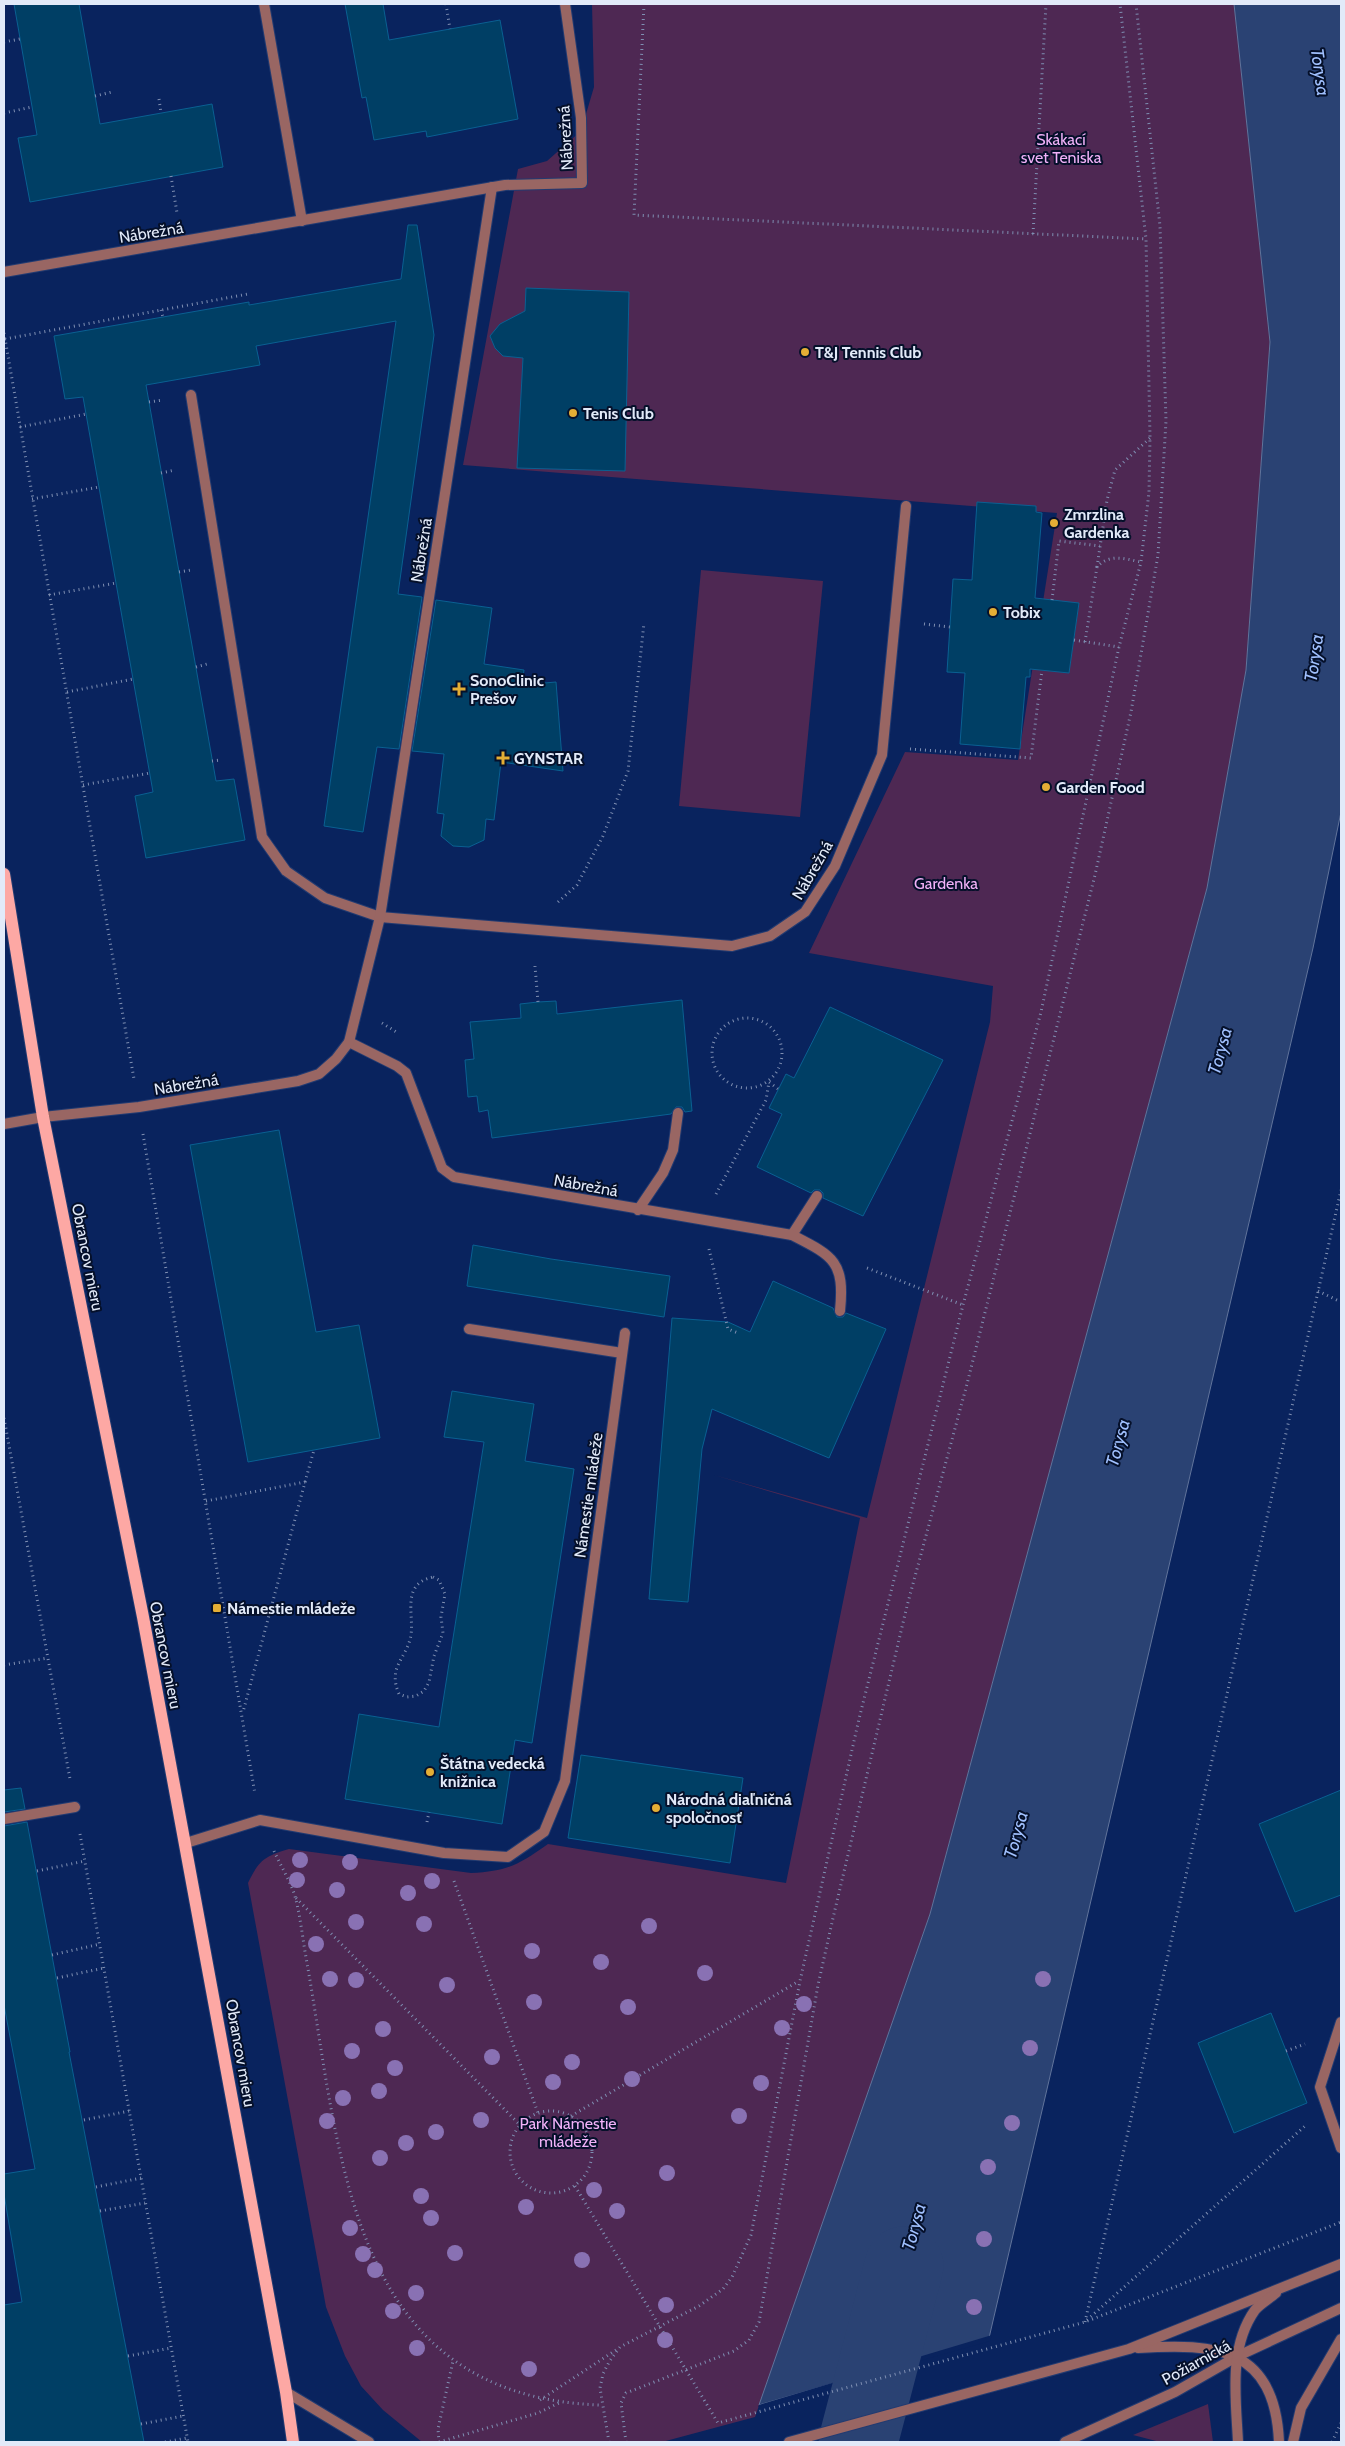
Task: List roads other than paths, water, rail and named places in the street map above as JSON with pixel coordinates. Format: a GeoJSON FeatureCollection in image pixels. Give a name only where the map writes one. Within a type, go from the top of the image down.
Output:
{"type":"FeatureCollection","features":[{"type":"Feature","properties":{"kind":"main road","name":"Obrancov mieru"},"geometry":{"type":"LineString","coordinates":[[4,874],[43,1117],[186,1843],[294,2442]]}},
{"type":"Feature","properties":{"kind":"street"},"geometry":{"type":"LineString","coordinates":[[264,4],[302,221]]}},
{"type":"Feature","properties":{"kind":"street","name":"Nábrežná"},"geometry":{"type":"LineString","coordinates":[[4,272],[492,187],[582,183],[581,118],[565,4]]}},
{"type":"Feature","properties":{"kind":"street","name":"Nábrežná"},"geometry":{"type":"LineString","coordinates":[[4,1124],[43,1117],[139,1107],[305,1078],[319,1074],[336,1059],[349,1042],[380,917],[492,187]]}},
{"type":"Feature","properties":{"kind":"street","name":"Nábrežná"},"geometry":{"type":"LineString","coordinates":[[191,395],[262,837],[286,871],[325,898],[380,917],[732,946],[770,936],[804,912],[834,866],[882,755],[906,506]]}},
{"type":"Feature","properties":{"kind":"street","name":"Nábrežná"},"geometry":{"type":"LineString","coordinates":[[349,1042],[397,1066],[406,1073],[442,1168],[454,1177],[792,1235],[827,1253],[839,1270],[842,1291],[840,1311]]}},
{"type":"Feature","properties":{"kind":"street"},"geometry":{"type":"LineString","coordinates":[[638,1210],[663,1173],[673,1150],[678,1113]]}},
{"type":"Feature","properties":{"kind":"street"},"geometry":{"type":"LineString","coordinates":[[792,1235],[817,1196]]}},
{"type":"Feature","properties":{"kind":"street"},"geometry":{"type":"LineString","coordinates":[[469,1329],[622,1353]]}},
{"type":"Feature","properties":{"kind":"street","name":"Námestie mládeže"},"geometry":{"type":"LineString","coordinates":[[186,1843],[260,1820],[444,1853],[508,1857],[544,1832],[565,1781],[625,1333]]}},
{"type":"Feature","properties":{"kind":"street"},"geometry":{"type":"LineString","coordinates":[[4,1819],[75,1807]]}},
{"type":"Feature","properties":{"kind":"street"},"geometry":{"type":"LineString","coordinates":[[1341,2022],[1320,2086],[1341,2148]]}},
{"type":"Feature","properties":{"kind":"street","name":"Požiarnická"},"geometry":{"type":"LineString","coordinates":[[789,2442],[1129,2349],[1341,2264]]}},
{"type":"Feature","properties":{"kind":"street"},"geometry":{"type":"LineString","coordinates":[[1238,2442],[1235,2385],[1243,2330],[1256,2309],[1286,2285]]}},
{"type":"Feature","properties":{"kind":"street","name":"Požiarnická"},"geometry":{"type":"LineString","coordinates":[[1066,2442],[1175,2392],[1238,2356],[1341,2308]]}},
{"type":"Feature","properties":{"kind":"street"},"geometry":{"type":"LineString","coordinates":[[1293,2442],[1301,2408],[1341,2339]]}},
{"type":"Feature","properties":{"kind":"street"},"geometry":{"type":"LineString","coordinates":[[1129,2349],[1178,2346],[1211,2349],[1238,2356],[1266,2383],[1278,2424],[1279,2442]]}},
{"type":"Feature","properties":{"kind":"street"},"geometry":{"type":"LineString","coordinates":[[286,2392],[369,2442]]}},
{"type":"Feature","properties":{"kind":"water"},"geometry":{"type":"Polygon","coordinates":[[[1234,4],[1341,4],[1341,812],[1313,948],[989,2338],[759,2405],[930,1914],[1207,888],[1246,670],[1270,342],[1234,4]]]}},
{"type":"Feature","properties":{"kind":"waterway","name":"Torysa"},"geometry":{"type":"LineString","coordinates":[[858,2442],[904,2266]]}},
{"type":"Feature","properties":{"kind":"place","name":"T&J Tennis Club"},"geometry":{"type":"Point","coordinates":[805,352]}},
{"type":"Feature","properties":{"kind":"place","name":"Tenis Club"},"geometry":{"type":"Point","coordinates":[573,413]}},
{"type":"Feature","properties":{"kind":"place","name":"Zmrzlina Gardenka"},"geometry":{"type":"Point","coordinates":[1054,523]}},
{"type":"Feature","properties":{"kind":"place","name":"Tobix"},"geometry":{"type":"Point","coordinates":[993,612]}},
{"type":"Feature","properties":{"kind":"place","name":"SonoClinic Prešov"},"geometry":{"type":"Point","coordinates":[459,689]}},
{"type":"Feature","properties":{"kind":"place","name":"GYNSTAR"},"geometry":{"type":"Point","coordinates":[503,758]}},
{"type":"Feature","properties":{"kind":"place","name":"Garden Food"},"geometry":{"type":"Point","coordinates":[1046,787]}},
{"type":"Feature","properties":{"kind":"place","name":"Námestie mládeže"},"geometry":{"type":"Point","coordinates":[217,1608]}},
{"type":"Feature","properties":{"kind":"place","name":"Štátna vedecká knižnica"},"geometry":{"type":"Point","coordinates":[430,1772]}},
{"type":"Feature","properties":{"kind":"place","name":"Národná diaľničná spoločnosť"},"geometry":{"type":"Point","coordinates":[656,1808]}},
{"type":"Feature","properties":{"kind":"park label","name":"Skákací svet Teniska"},"geometry":{"type":"Point","coordinates":[1061,148]}},
{"type":"Feature","properties":{"kind":"park label","name":"Gardenka"},"geometry":{"type":"Point","coordinates":[946,883]}},
{"type":"Feature","properties":{"kind":"park label","name":"Park Námestie mládeže"},"geometry":{"type":"Point","coordinates":[568,2132]}}]}
